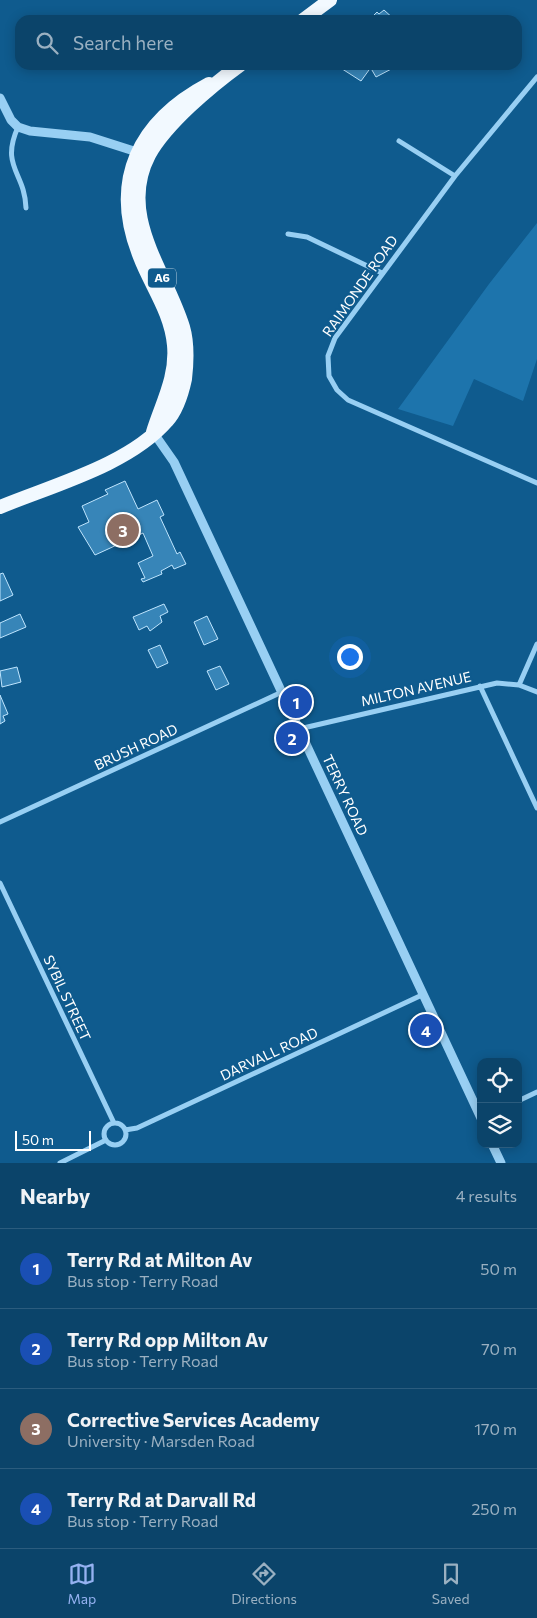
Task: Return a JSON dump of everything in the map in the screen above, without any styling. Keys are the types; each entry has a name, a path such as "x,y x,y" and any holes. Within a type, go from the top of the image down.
{"highway":[{"path":"310,15 330,0"},
{"name":"A6","path":"0,506 106,465 167,421 178,401 185,378 187,349 183,326 172,298 152,258 143,230 138,196 148,156 174,122 233,70"},
{"path":"153,432 172,378 174,344 165,311 140,258 129,220 128,185 131,168 137,152 156,124 174,106 188,95 228,74"}],"street":[{"name":"RAIMONDE ROAD","path":"537,77 456,176 382,273 334,338 328,356 329,376 337,390 348,400 537,483"},
{"path":"0,98 11,120 18,127 30,131 90,137 137,152"},
{"path":"18,127 9,147 10,160 26,196 26,208"},
{"path":"399,140 456,176"},
{"path":"288,234 307,237 382,273"},
{"name":"TERRY ROAD","path":"153,432 174,462 422,996 477,1110"},
{"path":"519,685 537,644"},
{"name":"MILTON AVENUE","path":"299,729 497,683 519,685 537,692"},
{"path":"480,686 537,808"},
{"name":"BRUSH ROAD","path":"0,822 282,692"},
{"name":"SYBIL STREET","path":"0,883 114,1123"},
{"name":"DARVALL ROAD","path":"125,1130 137,1128 422,996"},
{"path":"522,1099 537,1092"},
{"path":"114,1123 122,1126 125,1130 126,1135 121,1144 113,1145 106,1140 106,1128 114,1123"},
{"path":"60,1163 106,1140"},
{"path":"494,1148 501,1163"}],"shaded area":[{"path":"537,223 537,359 523,401 474,379 453,426 398,409 489,284"}],"building":[{"path":"384,10 390,15 374,15 377,12 379,14"},
{"path":"344,70 369,70 361,81"},
{"path":"372,70 389,70 376,77"},
{"path":"125,481 138,509 157,500 164,515 160,517 177,554 180,552 186,564 174,569 172,565 161,571 162,574 143,582 141,579 145,578 138,563 153,556 143,533 95,555 78,527 89,522 82,506 108,494 105,490"},
{"path":"3,573 13,595 0,601 0,574"},
{"path":"164,604 168,612 160,616 162,622 150,631 147,626 139,630 133,617"},
{"path":"20,614 26,627 0,638 0,623"},
{"path":"207,616 218,639 204,645 194,622"},
{"path":"160,645 168,663 157,668 148,650"},
{"path":"220,666 229,684 216,690 207,671"},
{"path":"17,667 21,682 2,687 0,671"},
{"path":"0,695 8,714 3,716 5,721 0,724"}],"place":[{"name":"Corrective Services Academy","path":"123,530"},
{"name":"Terry Rd at Milton Av","path":"296,702"},
{"name":"Terry Rd opp Milton Av","path":"292,738"},
{"name":"Terry Rd at Darvall Rd","path":"426,1030"}]}
